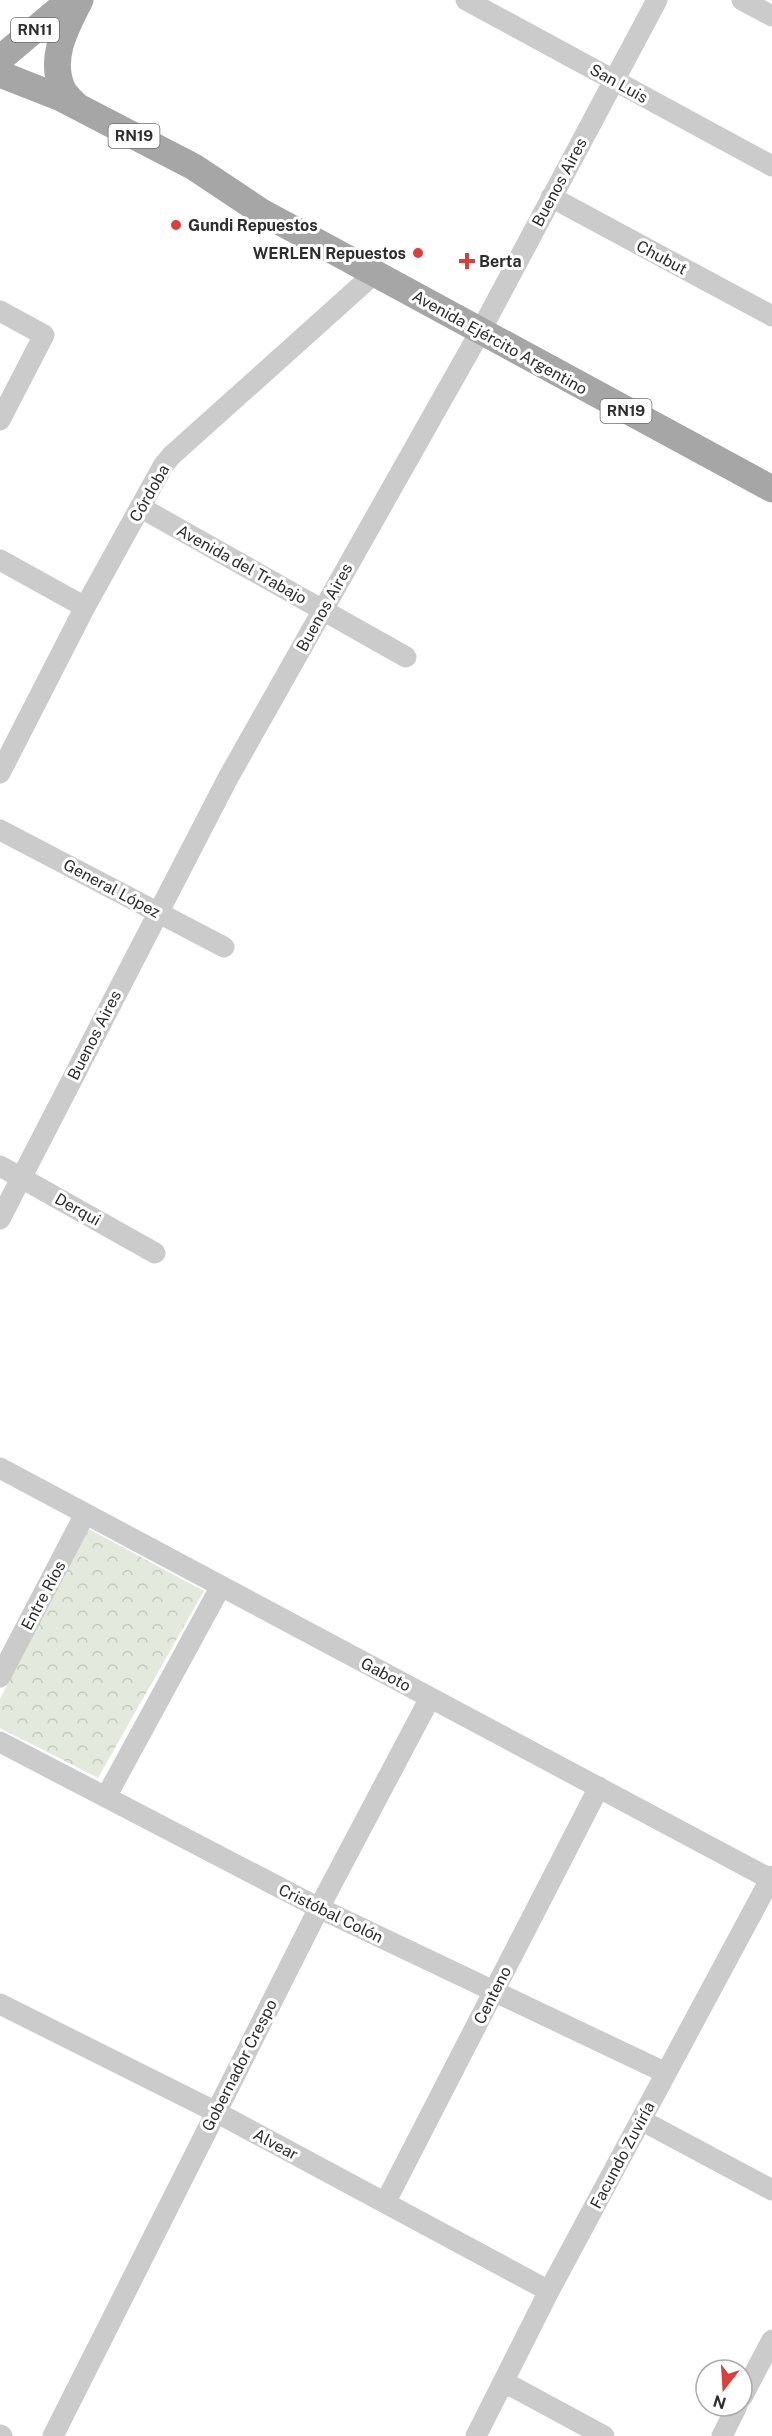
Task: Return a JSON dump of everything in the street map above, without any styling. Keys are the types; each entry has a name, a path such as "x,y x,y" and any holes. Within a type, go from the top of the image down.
{"main road":[{"name":"RN11","path":"0,59 70,0"},
{"path":"77,106 62,90 57,54 64,31 80,0"},
{"name":"Avenida Ejército Argentino","path":"0,76 77,106 194,167 260,211 772,489"},
{"name":"Avenida Ejército Argentino","path":"0,76 48,112 186,180 260,211"}],"street":[{"name":"San Luis","path":"466,0 772,166"},
{"name":"Buenos Aires","path":"0,1219 228,778 480,332 657,0"},
{"path":"742,0 772,16"},
{"name":"Chubut","path":"551,197 772,316"},
{"name":"Córdoba","path":"0,773 85,607 171,456 375,273"},
{"path":"0,311 44,334 0,420"},
{"name":"Avenida del Trabajo","path":"140,507 406,657"},
{"path":"0,560 85,607"},
{"name":"General López","path":"0,830 224,947"},
{"name":"Derqui","path":"0,1166 155,1253"},
{"name":"Gaboto","path":"0,1468 772,1878"},
{"name":"Entre Ríos","path":"0,1677 85,1514"},
{"path":"106,1797 221,1586"},
{"name":"Gobernador Crespo","path":"53,2436 318,1908 430,1698"},
{"name":"Cristóbal Colón","path":"0,1742 318,1908 666,2073"},
{"name":"Centeno","path":"385,2203 598,1787"},
{"name":"Facundo Zuviría","path":"476,2436 549,2291 772,1878"},
{"name":"Alvear","path":"0,2004 216,2112 549,2291"},
{"path":"641,2120 772,2190"},
{"path":"754,2374 772,2340"},
{"path":"504,2382 604,2436"},
{"path":"722,2436 731,2418"}],"green space":[{"path":"87,1528 204,1591 98,1778 0,1728 0,1699"}],"place":[{"name":"Gundi Repuestos","path":"176,225"},
{"name":"WERLEN Repuestos","path":"418,253"},
{"name":"Berta","path":"467,261"}]}
